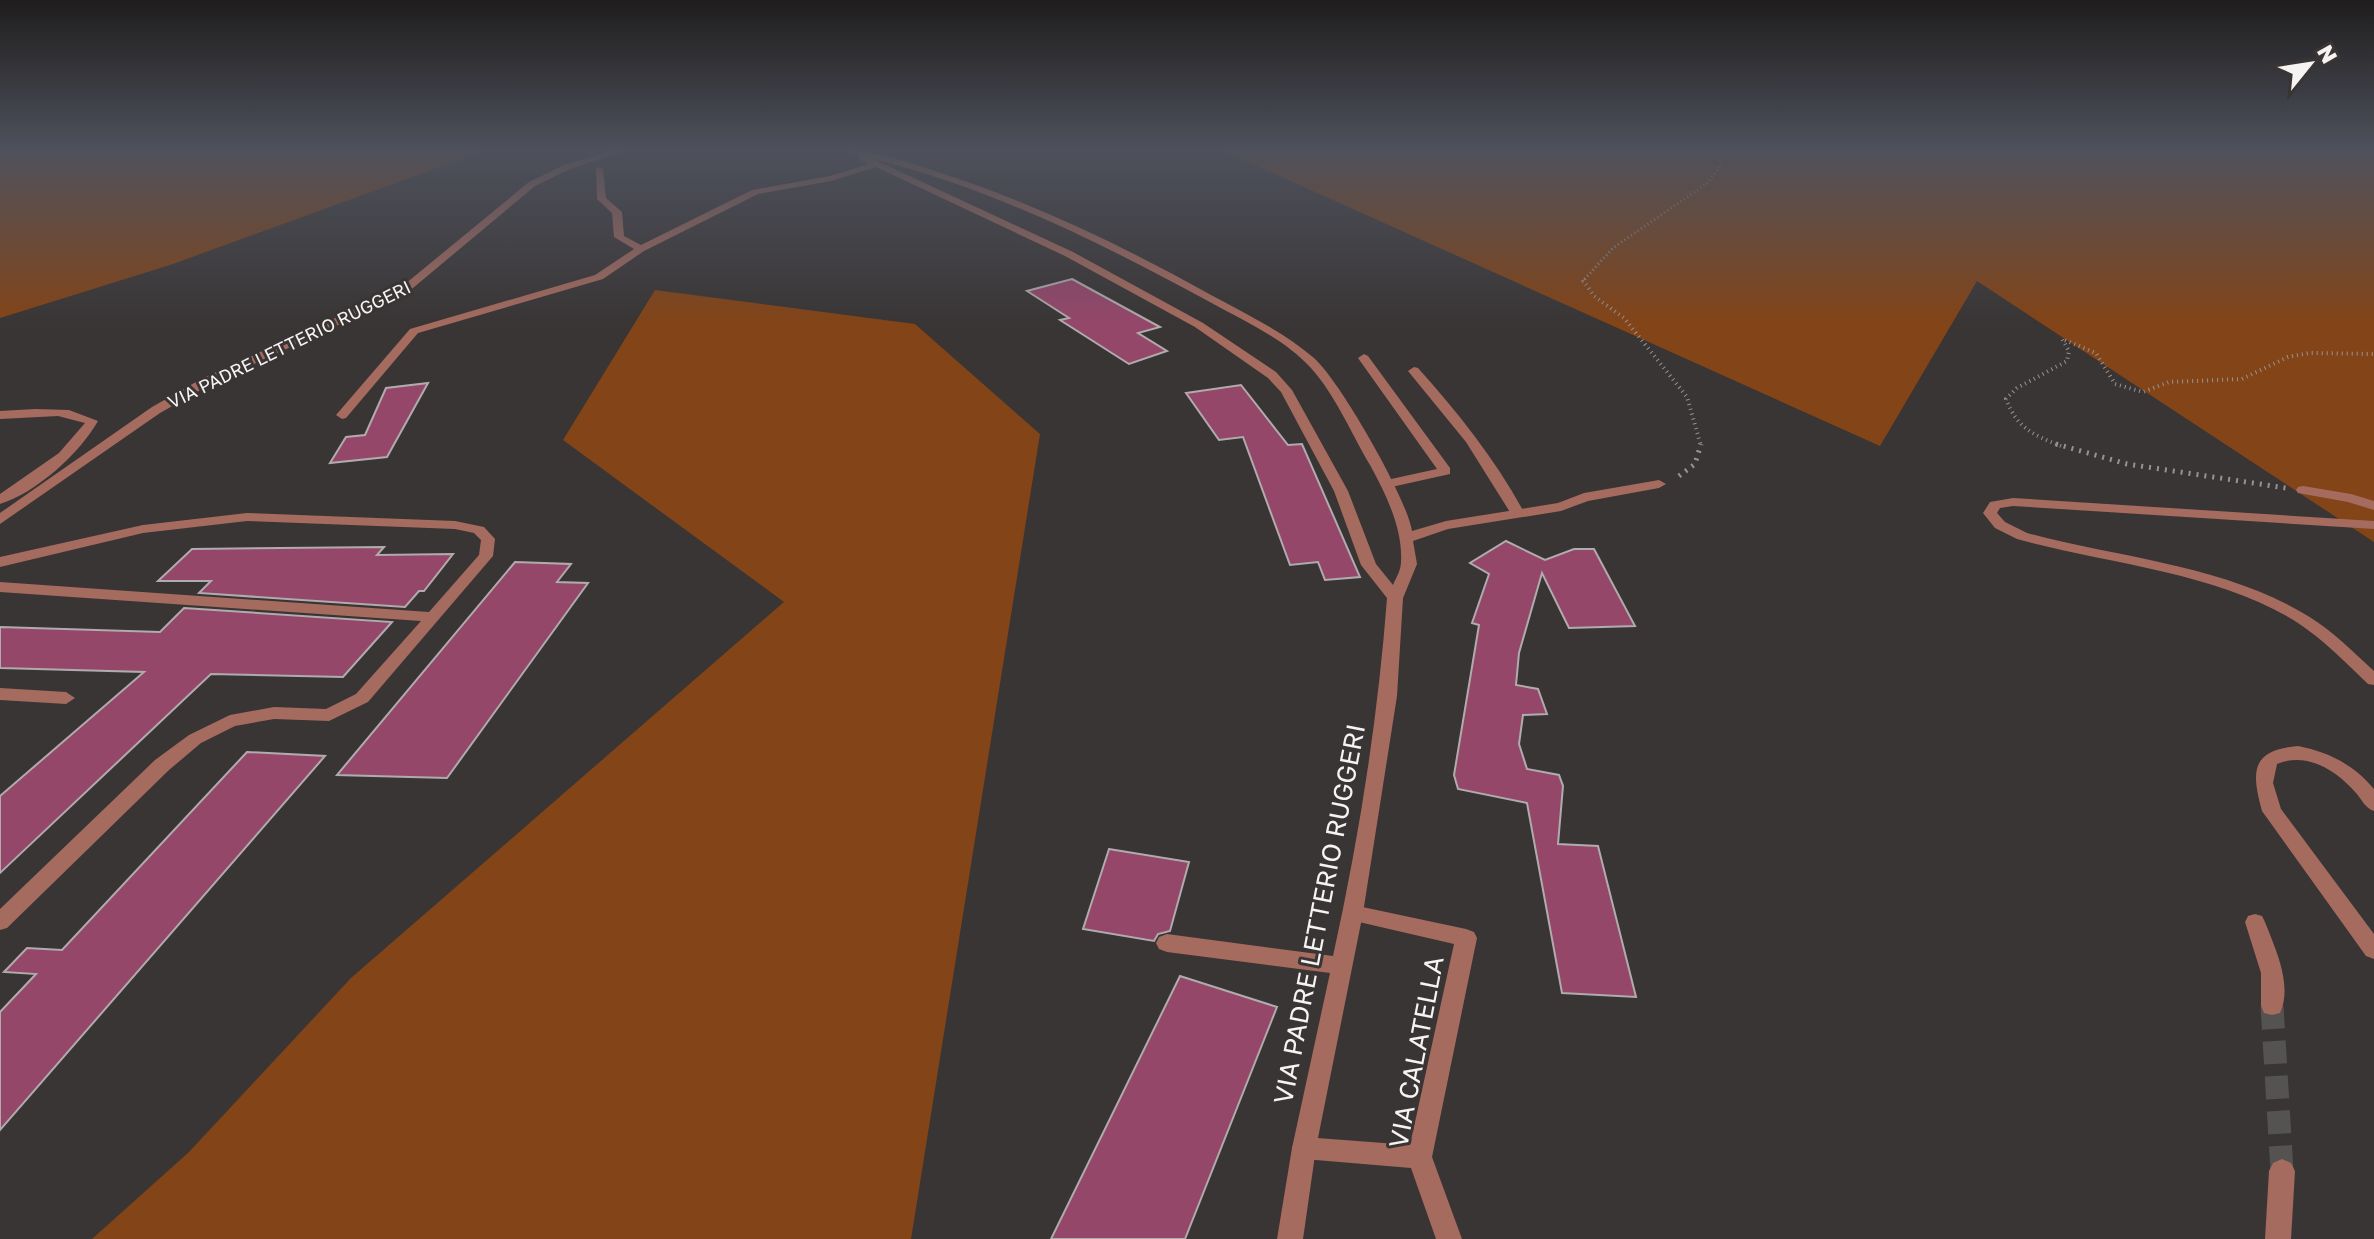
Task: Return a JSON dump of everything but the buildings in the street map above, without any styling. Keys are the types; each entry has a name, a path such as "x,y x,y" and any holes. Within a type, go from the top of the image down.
{"street":[{"name":"VIA PADRE LETTERIO RUGGERI","path":"0,520 156,410 207,381 403,291 502,209"},
{"path":"613,209 617,212 619,237 641,249"},
{"path":"342,415 414,331 599,277 641,249 721,209"},
{"name":"VIA PADRE LETTERIO RUGGERI","path":"968,209 1069,254 1182,316 1272,375 1286,390 1341,491 1369,565 1395,598"},
{"name":"VIA PADRE LETTERIO RUGGERI","path":"1024,209 1073,228 1220,305 1282,339 1312,362 1334,390 1398,505 1409,564 1395,598 1388,696 1353,913 1304,1148 1290,1239"},
{"path":"990,219 1024,209"},
{"path":"1182,316 1220,305"},
{"path":"1364,358 1445,471 1387,484"},
{"path":"1414,371 1445,405 1507,493 1518,514"},
{"path":"0,415 51,411 76,414 92,421 86,434 66,453 0,500"},
{"path":"1406,538 1446,525 1561,507 1584,497 1659,484"},
{"path":"2303,490 2351,498 2374,506"},
{"path":"2374,525 2013,502 1995,505 1990,513 2000,525 2022,536 2230,589 2281,607 2320,632 2374,680"},
{"path":"0,562 143,529 247,517 428,522 479,530 488,539 486,556 362,698 329,715 274,713 230,721 195,739 162,765 0,922"},
{"path":"0,587 434,617"},
{"path":"0,694 66,698"},
{"path":"2374,804 2364,785 2334,765 2300,753 2269,760 2264,783 2272,811 2374,950"},
{"name":"VIA CALATELLA","path":"1353,913 1466,938 1420,1157 1449,1239"},
{"path":"2255,922 2272,973 2272,1006"},
{"path":"1167,943 1343,966"},
{"path":"1304,1148 1420,1157"},
{"path":"2278,1239 2282,1171"}],"path":[{"path":"1659,484 1679,476 1700,456 1700,442 1687,397 1624,318 1594,296 1582,282 1606,253 1668,209"},
{"path":"2303,490 2171,473 2089,457 2019,425 2007,411 2006,399 2017,388 2067,361 2069,351 2062,339 2094,349 2110,368 2115,384 2136,392 2169,382 2242,379 2288,357 2309,353 2374,354"}],"shaded area":[{"path":"0,209 325,209 173,264 0,318"},
{"path":"1353,209 2374,209 2374,542 1977,281 1880,446"},
{"path":"655,290 915,324 1040,434 911,1239 92,1239 189,1152 351,978 784,602 563,440"}],"tunnel":[{"path":"2272,1006 2282,1171"}]}
